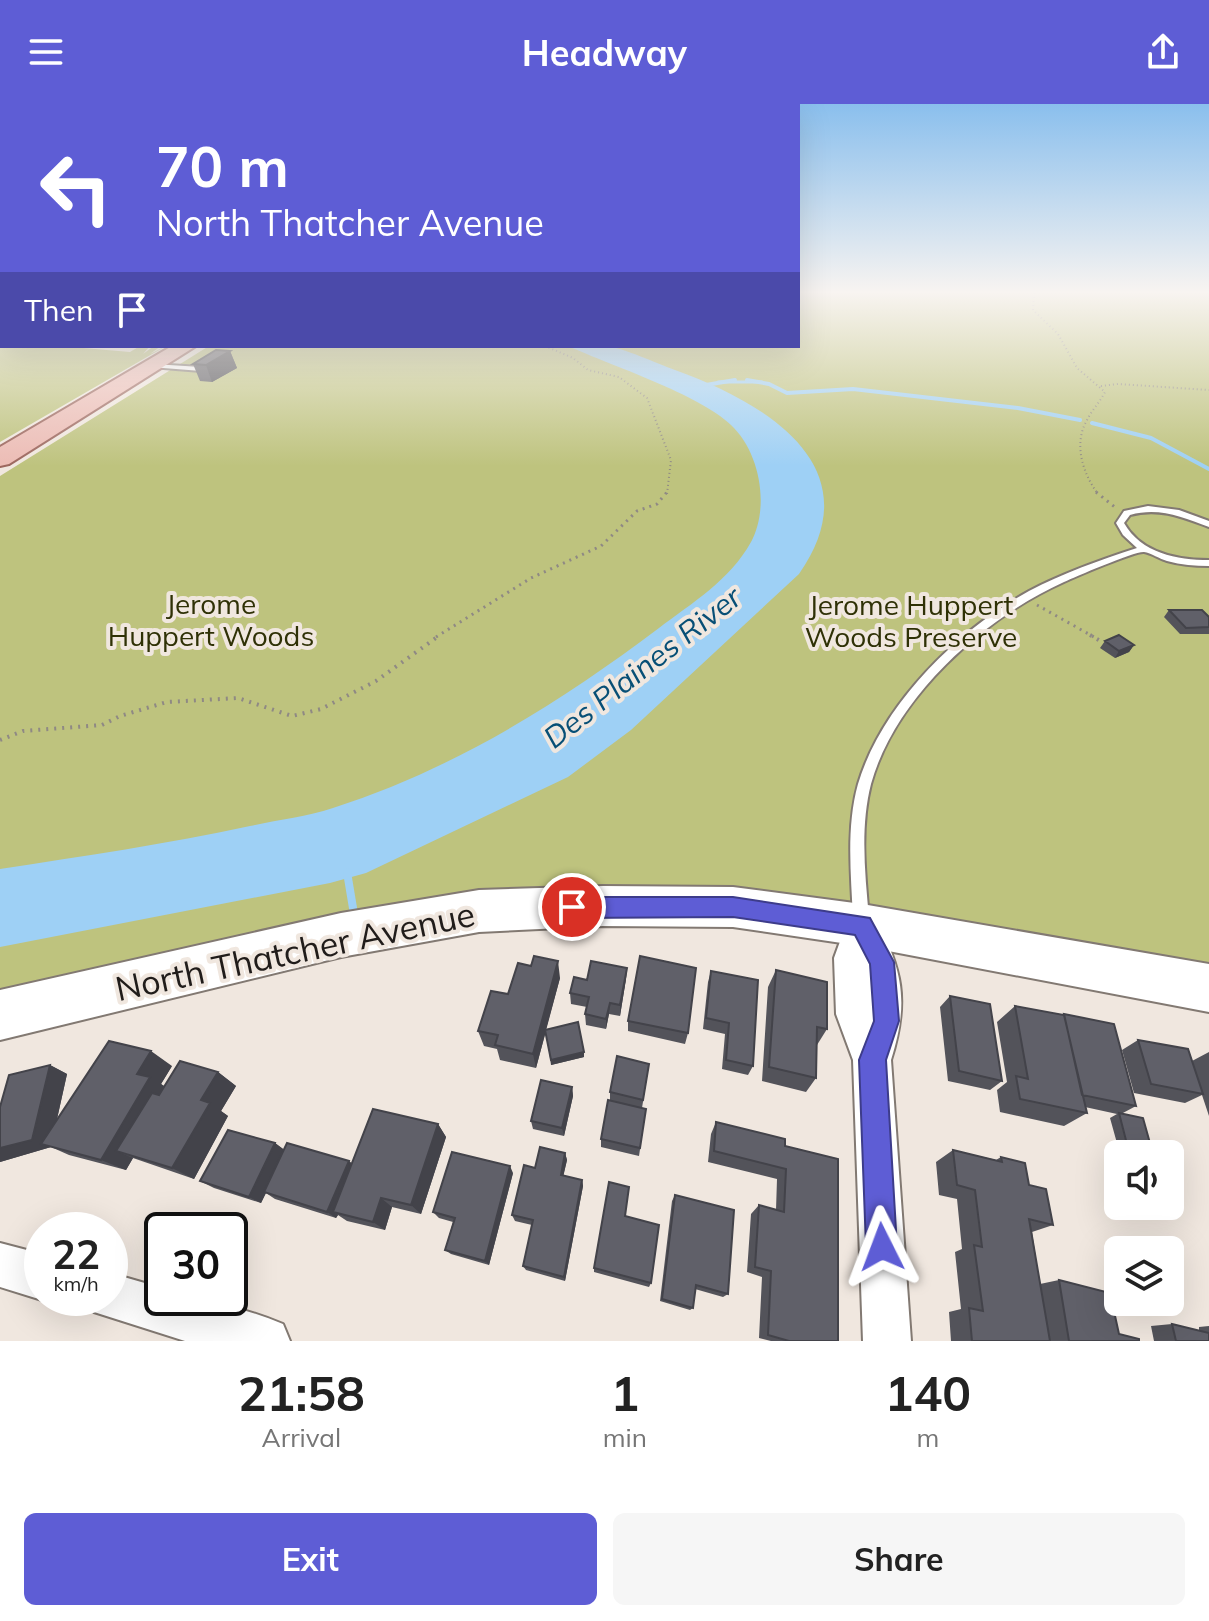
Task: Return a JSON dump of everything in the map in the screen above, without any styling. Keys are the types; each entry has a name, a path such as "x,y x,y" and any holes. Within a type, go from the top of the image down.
{"main road":[{"path":"0,458 178,351"}],"street":[{"name":"North Thatcher Avenue","path":"0,1015 341,935 479,911 603,906 733,907 862,925 1209,988"},
{"path":"862,925 851,958 854,1014 872,1060 887,1341"},
{"path":"0,1265 24,1272"},
{"path":"128,1301 266,1341"}],"lane":[{"path":"153,366 201,369"},
{"path":"1209,524 1158,509 1127,513 1120,523 1123,531 1145,548 1182,561 1209,563"},
{"path":"862,925 859,858 861,804 877,752 908,703 973,634 1024,598 1072,575 1145,548"}],"path":[{"path":"0,740 23,731 102,725 120,716 167,702 238,698 292,716 321,709 376,681 417,649 531,578 601,546 637,511 657,504 667,495 671,460 647,398 619,377 588,370 573,358 556,351"},
{"path":"1067,351 1077,368 1105,392 1086,421 1080,437 1082,468 1107,504 1127,513"},
{"path":"1101,386 1118,384 1209,390"},
{"path":"1024,598 1108,645"}],"green space":[{"path":"0,351 146,351 143,354 155,351 150,354 158,351 0,442"},
{"name":"Jerome Huppert Woods Preserve","path":"201,351 1209,351 1209,969 719,894 0,995 0,476"}],"water":[{"name":"Des Plaines River","path":"580,351 624,351 710,384 743,401 774,421 799,444 817,471 824,502 819,536 799,574 631,730 568,777 366,873 330,883 0,947 0,869 157,844 302,816 378,792 504,732 582,683 710,590 742,556 757,528 761,497 755,465 741,436 731,425 698,402"}],"building":[{"path":"215,351 230,351 206,365 193,364"},
{"path":"1169,610 1202,610 1209,617 1209,627 1186,628"},
{"path":"1119,635 1134,645 1119,651 1105,641"},
{"path":"534,956 558,961 533,1054 495,1045 498,1035 478,1031 491,991 508,994 518,963 531,966"},
{"path":"640,956 696,968 688,1033 628,1021"},
{"path":"591,961 627,968 620,1005 610,1003 606,1019 585,1014 589,997 570,993 574,977 587,980"},
{"path":"776,970 827,982 827,1029 817,1027 816,1078 769,1067"},
{"path":"711,971 758,980 753,1066 726,1060 729,1023 706,1018"},
{"path":"950,996 990,1004 1002,1081 959,1071"},
{"path":"1015,1006 1064,1015 1087,1113 1020,1099 1016,1076 1028,1079"},
{"path":"1064,1014 1114,1024 1136,1106 1082,1095"},
{"path":"578,1022 584,1052 551,1060 545,1030"},
{"path":"1138,1040 1188,1049 1203,1094 1151,1084"},
{"path":"109,1041 151,1051 137,1074 150,1077 101,1160 41,1144"},
{"path":"617,1056 649,1064 643,1100 610,1092"},
{"path":"180,1061 218,1072 201,1100 210,1103 172,1168 116,1151 152,1093 159,1095"},
{"path":"50,1065 32,1140 0,1148 0,1107 9,1075"},
{"path":"541,1080 572,1087 562,1128 531,1121"},
{"path":"608,1100 646,1109 640,1148 601,1139"},
{"path":"373,1109 438,1124 411,1205 381,1198 373,1222 333,1212"},
{"path":"1119,1113 1143,1118 1149,1140 1126,1140"},
{"path":"716,1122 785,1139 785,1146 838,1159 838,1341 789,1341 768,1335 771,1271 755,1267 759,1205 784,1212 786,1169 714,1151"},
{"path":"228,1130 275,1143 249,1197 200,1181"},
{"path":"287,1143 349,1161 327,1212 264,1192"},
{"path":"540,1147 565,1153 561,1175 582,1180 564,1277 523,1266 533,1220 512,1215 524,1165 535,1168"},
{"path":"953,1150 1002,1162 1001,1157 1025,1163 1029,1185 1046,1189 1053,1225 1029,1219 1050,1341 972,1341 969,1308 983,1311 974,1245 982,1247 975,1190 957,1185"},
{"path":"452,1152 510,1166 485,1261 445,1250 455,1218 433,1212"},
{"path":"609,1182 629,1187 625,1216 659,1225 651,1283 594,1268"},
{"path":"675,1195 734,1210 728,1294 696,1285 693,1308 662,1299"},
{"path":"1059,1280 1104,1291 1104,1316 1115,1316 1119,1334 1139,1339 1139,1341 1069,1341"},
{"path":"1172,1324 1209,1333 1209,1341 1176,1341"}],"waterway":[{"path":"723,382 735,380"},
{"path":"747,380 758,382"},
{"path":"718,382 723,382"},
{"path":"706,385 723,382"},
{"path":"723,382 758,382"},
{"path":"758,382 787,393 853,389 1018,408 1080,420"},
{"path":"1092,423 1151,438 1209,469"},
{"path":"347,872 353,908"}],"route":[{"path":"572,907 733,907 862,925 882,962 886,1021 872,1060 882,1247"}],"park label":[{"name":"Jerome Huppert Woods","path":"211,619"}]}
